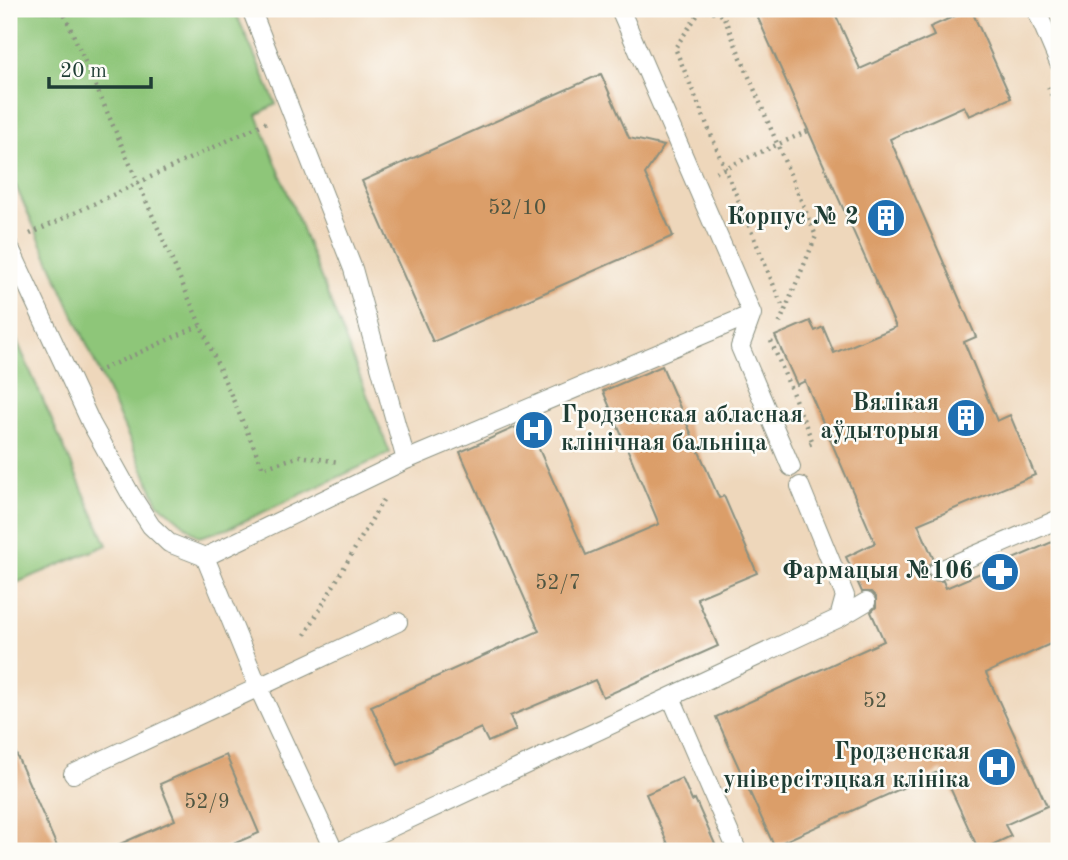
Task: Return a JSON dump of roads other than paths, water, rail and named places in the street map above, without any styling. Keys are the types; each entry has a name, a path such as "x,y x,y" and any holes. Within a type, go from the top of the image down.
{"lane":[{"path":"251,9 353,269 406,460"},
{"path":"620,9 752,314 740,346 788,461"},
{"path":"1036,9 1059,63"},
{"path":"15,243 91,423 151,526 169,543 205,557 406,460 752,314"},
{"path":"800,486 845,596 839,618"},
{"path":"939,571 1059,519"},
{"path":"205,557 258,689 334,851"},
{"path":"341,851 839,618 866,602"},
{"path":"73,774 398,622"},
{"path":"671,697 736,848"}],"place":[{"name":"Корпус № 2","path":"886,218"},
{"name":"Вялікая аўдыторыя","path":"966,418"},
{"name":"Гродзенская абласная клінічная бальніца","path":"534,430"},
{"name":"Фармацыя №106","path":"1000,572"},
{"name":"Гродзенская універсітэцкая клініка","path":"997,767"}]}
